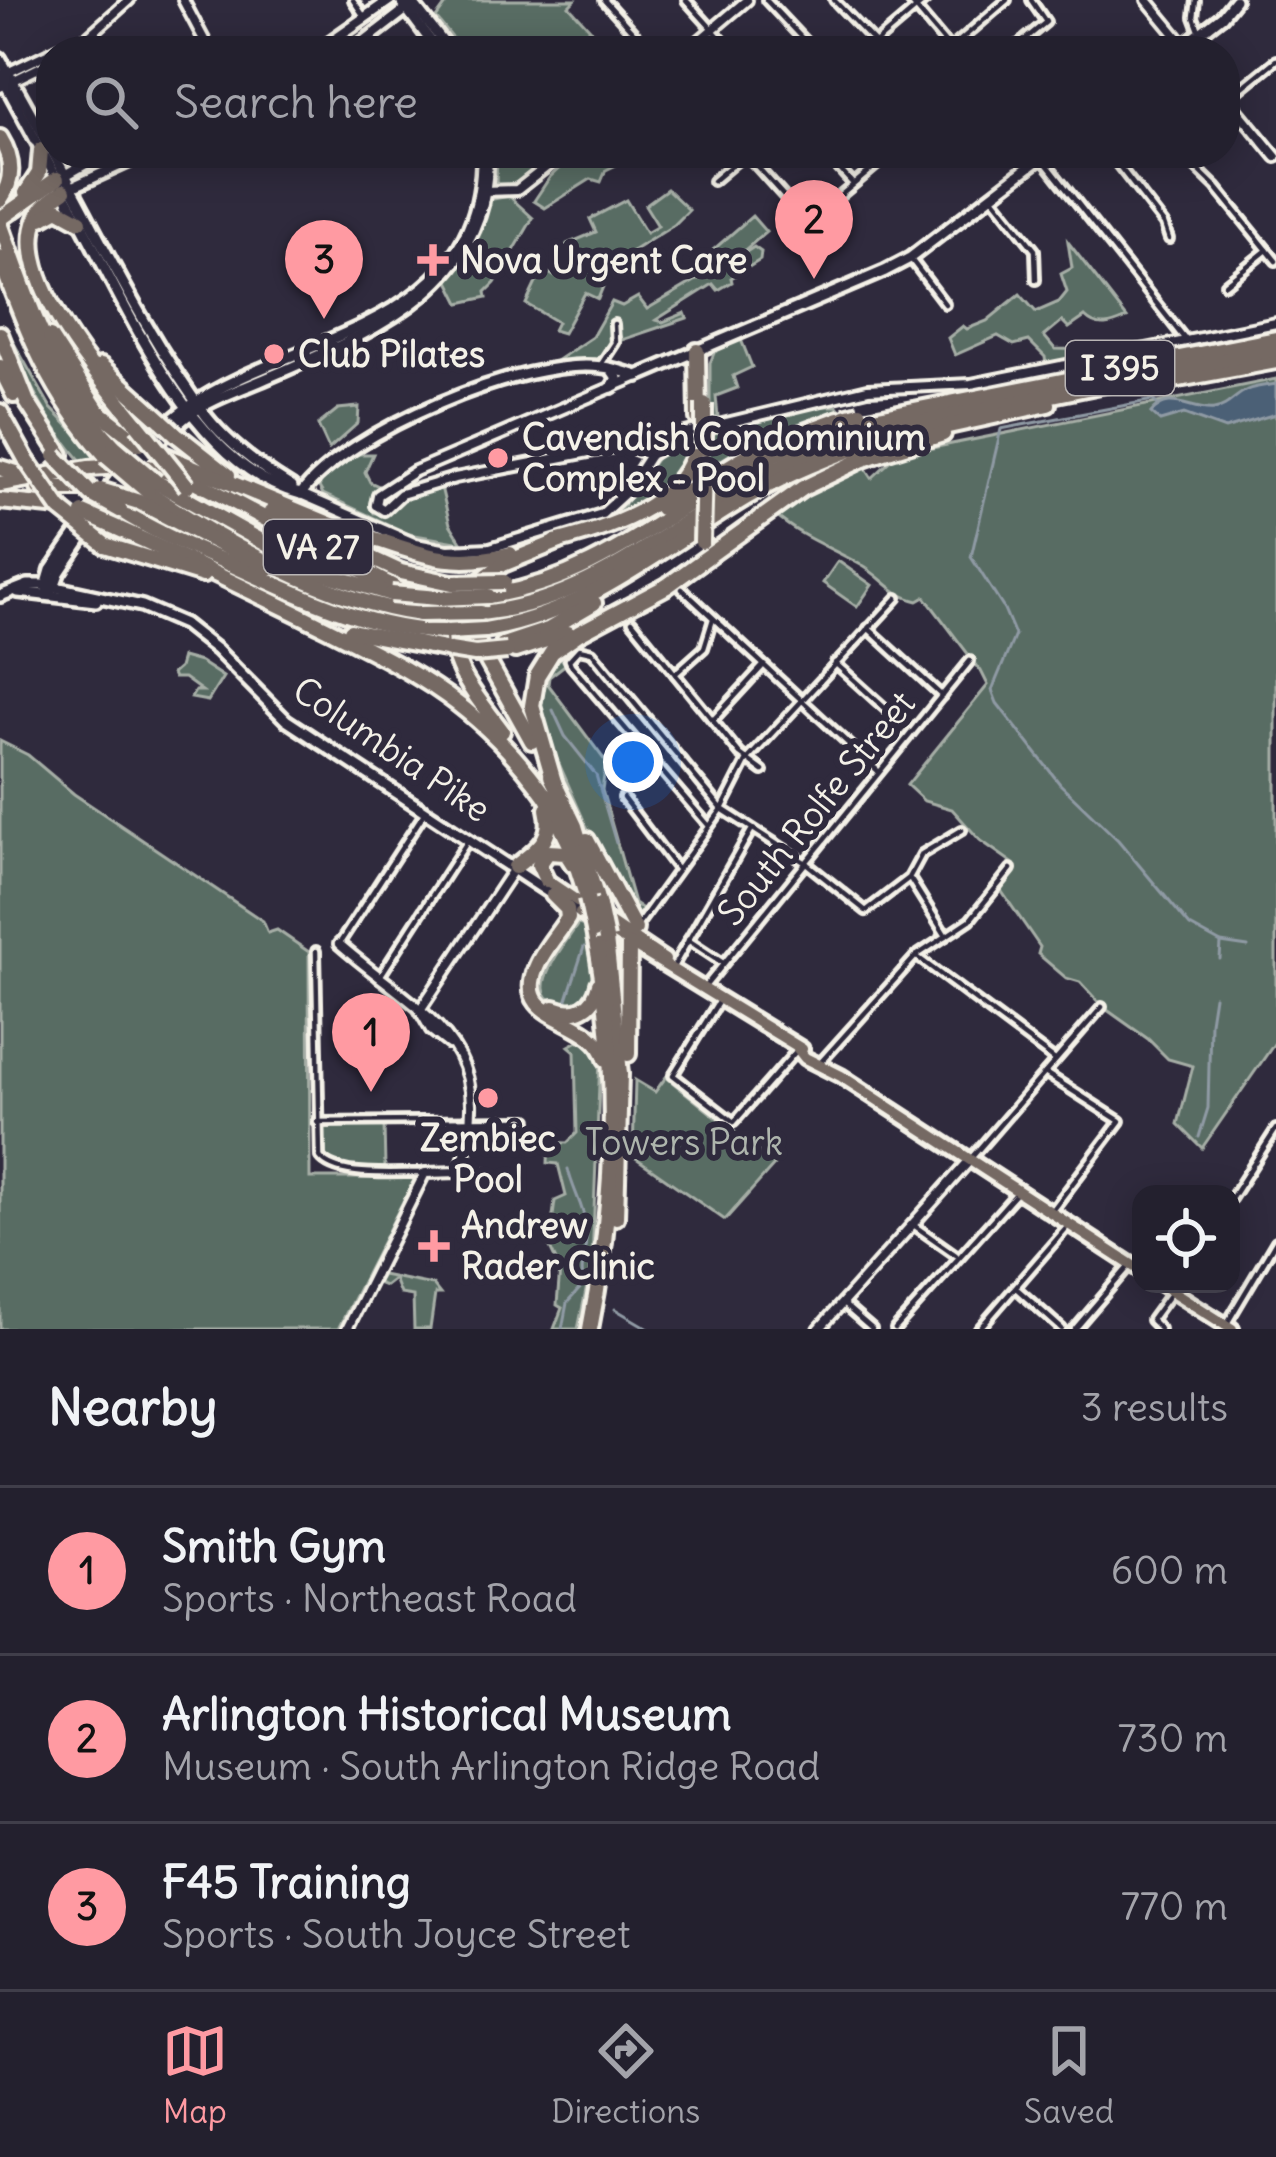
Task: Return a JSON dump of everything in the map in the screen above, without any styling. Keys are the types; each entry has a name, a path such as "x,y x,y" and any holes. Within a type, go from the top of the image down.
{"highway":[{"path":"0,138 10,172 1,223 6,258 26,331 49,380 148,492 345,597 420,614 481,613 533,604 582,586 758,478 861,438"},
{"path":"8,203 41,168"},
{"path":"8,203 64,183"},
{"path":"64,183 41,209 34,225 33,259 81,352 208,505 283,554"},
{"path":"34,225 58,209 80,221"},
{"path":"6,258 78,384 109,422 158,453 299,502"},
{"path":"0,284 40,377 68,418 110,451"},
{"path":"55,305 96,361 217,468 299,502 412,561 437,581 511,701"},
{"name":"I 395","path":"0,334 27,402 58,456 126,514 345,614 395,627 485,630 574,605 752,494 931,405 1276,339"},
{"path":"653,595 687,566 702,542 700,350"},
{"path":"350,532 422,556 456,561 495,558 648,515 758,449 861,438 1276,350"},
{"name":"I 395","path":"148,492 337,580 391,594 488,596 537,586 584,568 772,455 1276,361"},
{"path":"0,367 24,412 58,456"},
{"path":"1,413 60,509 105,544 268,598"},
{"path":"554,782 533,718 532,700 545,660 561,644 653,595 796,493 861,438"},
{"path":"588,532 663,497 699,450"},
{"name":"VA 27","path":"0,493 37,478 148,467 186,481 392,586 447,629 456,646 511,701 554,782 555,799"},
{"path":"0,468 37,478"},
{"path":"186,481 401,572 452,584 504,582 585,561 691,503"},
{"path":"0,493 58,486 148,492"},
{"name":"VA 27","path":"0,493 82,513 377,652 435,685 501,740 555,799 580,842 620,1058 619,1187 599,1329"},
{"path":"560,541 487,575 462,601 451,627 457,666 555,799 576,816 632,937 626,1122 619,1187"},
{"path":"505,648 568,620 634,578 665,550"},
{"path":"284,607 356,633 431,648 535,645 617,614"},
{"path":"501,740 542,799 550,819 542,845 515,867"},
{"path":"593,902 570,856 555,850 542,856 539,870 568,916 536,968 534,995 548,1014 586,1030 599,1042 611,1105"},
{"path":"580,913 539,974 540,993 554,1009 579,1011 597,995 600,935"},
{"name":"VA 27","path":"590,1329 605,1235 611,1105 600,935"}],"main road":[{"path":"339,36 390,0"},
{"path":"1197,36 1235,0"},
{"path":"370,36 410,3"},
{"path":"410,3 430,36"},
{"path":"410,3 438,36"},
{"path":"0,58 4,79 36,131"},
{"path":"56,168 134,322 195,407 299,502 352,449 402,421 500,381 606,368 638,376 910,258 1025,168"},
{"path":"64,183 84,168"},
{"path":"64,183 106,168"},
{"path":"48,589 51,570 115,482 195,407 344,342 425,296 462,254 478,220 484,168"},
{"path":"64,183 195,407"},
{"path":"134,322 143,331 152,331"},
{"path":"606,368 617,378 612,387"},
{"path":"48,589 123,483 195,407"},
{"path":"59,573 77,591"},
{"name":"Columbia Pike","path":"48,589 150,608 184,623 286,720 632,937 691,981"},
{"name":"Columbia Pike","path":"0,596 48,589 120,602"},
{"name":"Columbia Pike","path":"550,888 580,913 632,937 691,981 1132,1264"},
{"path":"1180,1293 1229,1327"}],"street":[{"path":"88,36 129,0"},
{"path":"184,0 202,36"},
{"path":"353,0 365,18"},
{"path":"604,0 636,36"},
{"path":"686,0 718,36"},
{"path":"705,36 747,0"},
{"path":"766,0 800,36"},
{"path":"834,0 869,36"},
{"path":"910,0 939,36"},
{"path":"884,36 926,0"},
{"path":"988,0 996,10"},
{"path":"967,36 1007,0"},
{"path":"1029,36 1046,18 1031,0"},
{"path":"1147,0 1174,36"},
{"path":"1196,0 1194,17 1200,33"},
{"path":"4,79 36,60"},
{"path":"1240,87 1276,60"},
{"path":"4,79 36,67"},
{"path":"1240,113 1276,158"},
{"path":"483,191 520,189 546,168"},
{"path":"713,181 728,168"},
{"path":"758,168 808,223 873,168"},
{"path":"839,168 854,184"},
{"path":"1053,168 1187,342"},
{"path":"1121,168 1164,224 1169,239"},
{"path":"1196,168 1276,261"},
{"path":"992,196 1035,250 1036,280"},
{"path":"1226,284 1267,250"},
{"path":"910,258 945,304"},
{"path":"638,376 415,471 378,495 376,505 384,510 401,494 468,475 630,446 845,394 888,386 971,384 1276,323"},
{"path":"606,368 615,343 614,324"},
{"path":"845,394 861,438"},
{"path":"299,502 416,544 467,551 594,518 619,500 650,454 685,433"},
{"path":"630,446 650,454"},
{"path":"630,446 640,469"},
{"path":"682,589 879,772"},
{"path":"632,937 722,809 747,760 897,598"},
{"path":"675,674 704,648 713,619"},
{"path":"632,621 747,760 763,771"},
{"path":"868,628 942,696"},
{"path":"709,826 571,665 574,652 586,648 592,652 722,809 806,863 866,911 909,878 922,854 962,830"},
{"name":"South Rolfe Street","path":"703,988 970,661"},
{"path":"835,663 898,721"},
{"path":"713,720 763,667"},
{"path":"623,798 677,869"},
{"path":"426,810 339,944 420,1010 431,1030 459,1053 467,1070 470,1121 460,1172"},
{"path":"674,967 752,830"},
{"path":"379,978 470,837"},
{"path":"420,1010 515,867"},
{"path":"820,1063 916,956 975,915 1011,869"},
{"path":"909,878 946,936"},
{"path":"686,943 723,963"},
{"path":"316,951 320,1157 333,1169 489,1173"},
{"path":"916,956 1056,1060"},
{"path":"720,999 673,1076 734,1122 798,1048"},
{"path":"819,1329 1102,1007"},
{"path":"1046,1073 1120,1121 1051,1212"},
{"path":"317,1122 528,1120"},
{"path":"1240,1185 1276,1130"},
{"path":"346,1329 425,1173"},
{"path":"895,1329 1018,1192"},
{"path":"912,1224 958,1256"},
{"path":"980,1329 1069,1225"},
{"path":"1229,1327 1275,1245"},
{"path":"1075,1329 1132,1271"},
{"path":"1016,1288 1062,1329"},
{"path":"1160,1329 1150,1320 1166,1293"},
{"path":"842,1303 872,1329"}],"green space":[{"path":"449,0 575,0 569,6 596,36 451,36 436,18"},
{"path":"497,168 537,168 520,182 496,187"},
{"path":"560,168 610,168 601,182 591,179 545,208 534,201"},
{"path":"667,189 689,210 623,257 598,299 585,293 563,333 553,330 557,322 526,304 542,270 554,276 567,244 596,232 590,219 626,200 646,233 658,226 645,205"},
{"path":"509,196 533,218 487,297 460,303 448,279 474,239 488,200"},
{"path":"752,216 766,232 732,261 754,247 761,252 760,260 731,278 732,282 718,290 713,284 656,320 685,313 687,318 622,340 613,321 610,343 600,359 559,367 556,361 592,337 612,302 622,306 638,297 647,309 727,267 713,250"},
{"path":"1068,242 1127,318 1105,325 1085,317 1069,328 1062,321 1044,336 1055,349 1097,350 1098,355 1046,365 1045,357 1029,341 1014,345 998,336 955,355 948,338 963,326 967,329 987,321 1020,294 1036,312 1059,302 1067,292 1061,274 1072,268"},
{"path":"740,337 752,367 733,376 737,388 716,396 718,417 710,420 710,363 716,348"},
{"path":"11,338 51,408 102,460 82,462 59,433 32,388"},
{"path":"1276,379 1276,1041 1202,1148 1178,1124 1193,1066 1168,1059 1103,1007 1080,982 1066,978 1038,954 1040,947 1000,889 1015,871 1014,864 980,840 952,809 924,801 907,785 988,685 981,671 925,597 918,601 901,595 861,565 775,515 862,463 872,478 897,455"},
{"path":"837,406 842,412 791,427 709,472 710,434"},
{"path":"359,407 358,423 329,449 318,425 338,409"},
{"path":"692,438 668,485 627,512 593,525 624,505 657,458"},
{"path":"356,454 373,454 365,472 370,482 381,487 370,501 374,513 390,512 400,499 441,487 450,524 462,543 409,534 323,494 319,487 323,479"},
{"path":"838,561 872,585 857,607 823,583"},
{"path":"557,654 566,664 549,677 548,684 606,762 602,790 634,903 644,910 634,919 539,718 541,680"},
{"path":"182,657 223,677 208,701 191,698 195,691 202,691 184,678 174,678"},
{"path":"0,741 28,755 74,794 263,921 268,933 277,930 309,952 310,1178 415,1178 338,1329 0,1329"},
{"path":"578,924 585,926 596,981 584,1003 562,1003 549,998 545,978"},
{"path":"584,1038 600,1059 592,1262 578,1329 554,1329 562,1308 557,1305 560,1269 549,1246 555,1201 566,1196 558,1164 548,1163 549,1142 567,1143 577,1133 575,1051 569,1046"},
{"name":"Towers Park","path":"666,1077 775,1164 725,1220 633,1156 635,1080 655,1092"},
{"path":"384,1124 385,1168 337,1166 324,1154 322,1126"},
{"path":"382,1275 433,1285 440,1294 435,1294 430,1329 414,1329 413,1296 400,1294 394,1279 385,1286 377,1283"}],"water":[{"path":"1276,384 1276,414 1225,429 1184,414 1160,421 1151,413 1173,402 1214,409 1247,390"}],"waterway":[{"path":"1159,406 1153,400 1001,429 971,557 1015,635 992,690 1060,784 1118,840 1190,926 1221,943 1248,947"},
{"path":"553,710 565,736 596,775 616,843"},
{"path":"1220,959 1221,943"},
{"path":"566,1002 584,947"},
{"path":"1199,1137 1208,1108 1214,996"},
{"path":"562,1329 567,1303 584,1284 587,1233 568,1169"},
{"path":"615,1309 649,1329"}],"place":[{"name":"Nova Urgent Care","path":"433,260"},
{"name":"Arlington Historical Museum","path":"814,279"},
{"name":"F45 Training","path":"324,319"},
{"name":"Club Pilates","path":"274,354"},
{"name":"Cavendish Condominium Complex - Pool","path":"498,458"},
{"name":"Smith Gym","path":"371,1092"},
{"name":"Zembiec Pool","path":"488,1098"},
{"name":"Andrew Rader Clinic","path":"434,1246"}]}
